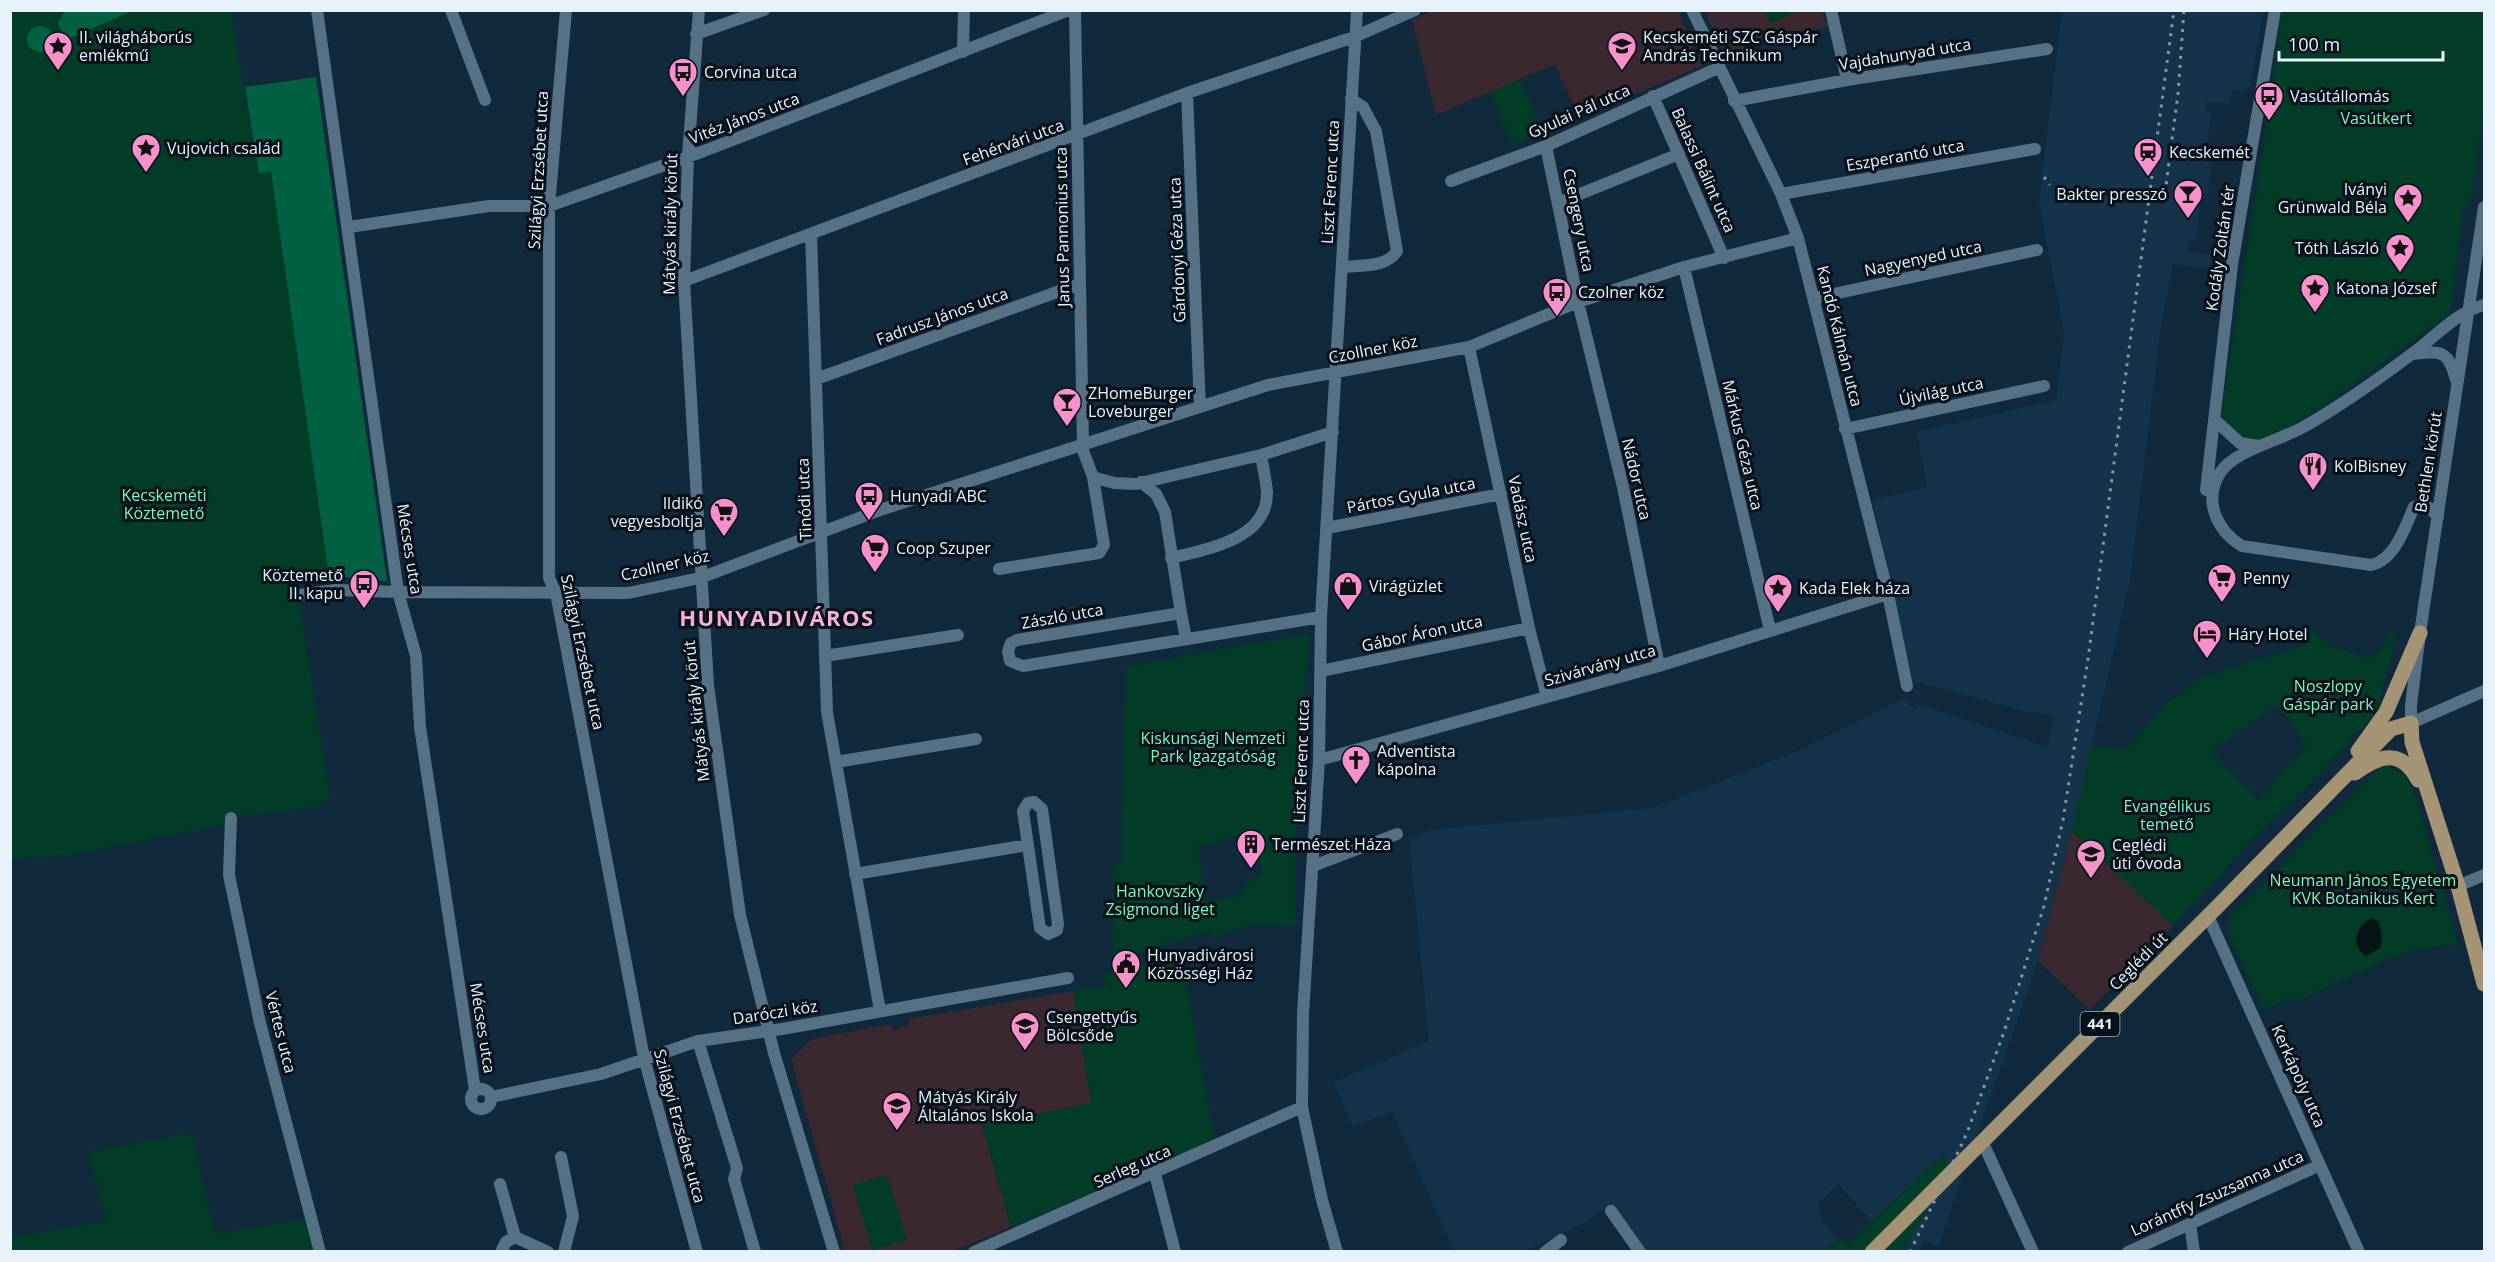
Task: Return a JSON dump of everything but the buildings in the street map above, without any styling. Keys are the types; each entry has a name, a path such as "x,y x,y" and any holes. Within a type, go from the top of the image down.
{"main road":[{"path":"2326,795 2386,712 2420,633"},
{"path":"2411,723 2412,742 2458,886 2484,984"},
{"name":"441","path":"2326,795 2391,729 2411,723"},
{"path":"2326,795 2361,769 2389,757 2411,766 2433,807"},
{"name":"Ceglédi út","path":"1872,1251 1983,1143 2326,795"}],"street":[{"name":"Mécses utca","path":"317,10 398,592 416,656 420,727 475,1090 471,1099 475,1108 482,1109 488,1106 491,1096 487,1090 475,1090"},
{"path":"452,10 486,100"},
{"name":"Szilágyi Erzsébet utca","path":"566,10 549,206 549,578 556,593 644,1058 697,1251"},
{"name":"Mátyás király körút","path":"699,10 688,156 684,281 708,685 724,816 740,915 768,1029 834,1251"},
{"path":"696,34 764,10"},
{"path":"963,52 964,10"},
{"name":"Vitéz János utca","path":"349,227 489,206 549,206 688,156 1069,10"},
{"name":"Janus Pannonius utca","path":"1075,10 1082,444"},
{"name":"Liszt Ferenc utca","path":"1337,1251 1322,1200 1302,1107 1303,1014 1319,760 1321,617 1333,432 1334,374 1357,10"},
{"name":"Fehérvári utca","path":"684,281 1187,93 1354,37 1414,10"},
{"name":"Kandó Kálmán utca","path":"1692,10 1718,68 1781,194 1798,238 1888,594 1907,686"},
{"path":"1831,10 1847,80"},
{"name":"Kodály Zoltán tér","path":"2210,521 2205,500 2216,421 2232,265 2275,10"},
{"name":"Vajdahunyad utca","path":"1734,101 1847,80 2047,49"},
{"name":"Gyulai Pál utca","path":"1451,181 1546,146 1718,68"},
{"name":"Gárdonyi Géza utca","path":"1187,93 1200,407"},
{"name":"Balassi Bálint utca","path":"1653,96 1724,258"},
{"name":"Liszt Ferenc utca","path":"1342,267 1386,262 1393,258 1397,251 1376,131 1363,107 1351,99"},
{"name":"Csengery utca","path":"1546,146 1560,202 1578,302"},
{"name":"Eszperantó utca","path":"1781,194 2035,149"},
{"path":"1560,202 1679,154"},
{"name":"Bethlen körút","path":"2411,723 2420,633 2484,207"},
{"name":"Tinódi utca","path":"811,234 827,711 880,1011"},
{"name":"Czollner köz","path":"300,595 336,590 628,593 700,578 821,531 952,492 1082,444 1268,385 1469,347 1578,302 1684,267 1798,238"},
{"name":"Nagyenyed utca","path":"1815,298 2037,250"},
{"name":"Márkus Géza utca","path":"1684,267 1770,630"},
{"name":"Fadrusz János utca","path":"816,380 1079,284"},
{"name":"Nádor utca","path":"1578,302 1623,487 1659,666"},
{"path":"2213,486 2228,462 2308,425 2412,354 2468,309 2484,305"},
{"name":"Vadász utca","path":"1469,347 1547,697"},
{"path":"2412,354 2438,352 2445,355 2451,362 2458,386"},
{"name":"Újvilág utca","path":"1845,429 2044,386"},
{"path":"2216,421 2240,443 2259,448"},
{"path":"1094,477 1114,483 1141,482 1261,455 1333,432"},
{"path":"999,569 1099,553 1104,545 1094,477 1082,444"},
{"path":"1171,558 1223,544 1240,536 1254,525 1266,501 1261,455"},
{"name":"Kodály Zoltán tér","path":"2211,463 2215,516 2223,530 2242,546 2371,565 2382,563 2388,556 2414,507 2423,504 2432,508 2438,517"},
{"path":"1141,482 1155,494 1165,512 1186,639"},
{"name":"Kodály Zoltán tér","path":"2210,521 2213,486"},
{"name":"Pártos Gyula utca","path":"1327,528 1501,494"},
{"path":"2210,521 2222,538 2238,551 2249,555 2315,565"},
{"name":"Szivárvány utca","path":"1319,760 1659,666 1888,594"},
{"name":"Zászló utca","path":"1181,613 1017,640 1011,644 1008,651 1010,661 1023,666 1321,617"},
{"name":"Gábor Áron utca","path":"1321,671 1530,628"},
{"path":"825,656 958,635"},
{"path":"2411,723 2484,691"},
{"path":"836,762 976,739"},
{"path":"1034,802 1042,809 1058,924 1053,933 1043,932 1040,927 1028,845 1023,812 1028,803 1034,802"},
{"name":"Vértes utca","path":"231,818 229,874 260,1023 320,1251"},
{"path":"1313,866 1397,834"},
{"path":"855,874 1028,845"},
{"path":"2458,886 2484,875"},
{"name":"Kerkápoly utca","path":"2208,916 2358,1251"},
{"name":"Daróczi köz","path":"491,1096 601,1074 698,1041 768,1029 782,1029 1068,978"},
{"path":"698,1041 737,1168 734,1179 755,1251"},
{"name":"Serleg utca","path":"974,1251 996,1247 1302,1107"},
{"path":"1983,1143 2033,1251"},
{"path":"561,1157 573,1216 564,1251"},
{"name":"Lorántffy Zsuzsanna utca","path":"2128,1251 2320,1165"},
{"path":"1155,1174 1175,1251"},
{"path":"500,1184 515,1237"},
{"path":"1611,1211 1640,1251"},
{"path":"2190,1224 2194,1251"},
{"path":"501,1251 506,1242 515,1237"},
{"path":"515,1237 548,1251"},
{"path":"1545,1251 1561,1240"}],"shaded area":[{"name":"Kecskeméti SZC Gáspár András Technikum","path":"1435,10 1678,11 1702,66 1579,117 1555,64 1520,79 1543,132 1512,145 1490,92 1436,115 1412,20"},
{"path":"1705,11 1822,11 1828,27 1774,36 1726,58"},
{"path":"2062,11 2264,11 2250,85 2244,92 2232,89 2230,104 2206,101 2205,112 2211,113 2205,162 2211,163 2208,193 2202,193 2196,240 2189,240 2188,252 2211,255 2210,269 2172,264 2160,334 2130,580 2072,831 2038,961 1938,1246 1924,1241 1918,1251 1904,1251 1948,1166 1944,1154 1872,1222 1838,1184 1817,1204 1822,1221 1838,1239 1825,1251 1644,1251 1610,1205 1581,1225 1524,1251 1454,1251 1392,1112 1352,1126 1334,1082 1429,1041 1409,838 1429,830 1653,808 1800,750 1903,699 1910,701 1909,706 1917,709 1919,704 2048,747 2054,716 2024,711 1913,681 1872,500 1927,487 1917,432 2056,400 2064,333 2039,201"},
{"name":"Ceglédi úti óvoda","path":"2072,831 2173,926 2090,1010 2038,961"},
{"path":"2372,918 2379,922 2382,938 2380,948 2366,956 2361,952 2356,941 2362,925"},
{"name":"Mátyás Király Általános Iskola","path":"1073,991 1091,1103 982,1125 1011,1227 953,1251 845,1251 791,1060 812,1039 891,1024 893,1030 910,1026 909,1019"}],"green space":[{"path":"1765,10 1800,10 1770,24 1765,11"},
{"name":"Kecskeméti Köztemető","path":"11,11 231,11 259,173 271,171 329,576 296,581 330,798 318,806 231,818 227,824 80,853 11,860"},
{"path":"65,11 132,11 68,39 58,23"},
{"name":"Vasútkert","path":"2281,11 2484,11 2484,111 2471,201 2463,212 2450,314 2321,407 2269,440 2254,443 2228,429 2221,414 2267,125"},
{"path":"40,26 49,30 53,39 49,48 40,52 31,48 27,39 31,30"},
{"path":"316,77 387,581 329,576 271,172 259,173 245,87"},
{"path":"1520,79 1543,132 1512,145 1490,92"},
{"path":"2390,631 2396,636 2378,708 2362,729 2354,733 2350,742 2280,815 2277,814 2173,926 2072,831 2091,745 2125,750 2168,702 2198,679 2309,643 2310,632 2316,632 2327,644 2365,658 2381,651","holes":["2278,705 2306,745 2259,800 2211,751"]},
{"name":"Kiskunsági Nemzeti Park Igazgatóság","path":"1309,634 1295,838 1296,926 1252,925 1210,938 1209,932 1114,959 1113,866 1121,863 1126,666","holes":["1254,832 1262,871 1257,878 1249,880 1239,896 1205,901 1198,846"]},
{"name":"Neumann János Egyetem KVK Botanikus Kert","path":"2388,765 2405,776 2415,796 2458,944 2416,950 2385,960 2300,1000 2290,998 2264,1011 2229,935 2229,917 2377,770"},
{"path":"1181,956 1215,1141 1011,1227 982,1125 1091,1103 1073,991 1105,986 1103,975"},
{"path":"192,1133 215,1234 308,1219 316,1252 11,1252 11,1237 106,1221 88,1152"},
{"path":"1944,1154 1948,1166 1904,1251 1825,1252 1838,1239 1849,1243"},
{"path":"887,1175 907,1240 872,1250 853,1185"}],"railway":[{"path":"1910,1252 1967,1133 2004,1032 2044,906 2063,820 2088,659 2174,10"},
{"path":"2165,193 2178,94 2184,10"},
{"path":"2044,177 2050,185"}],"place":[{"name":"II. világháborús emlékmű","path":"58,72"},
{"name":"Kecskeméti SZC Gáspár András Technikum","path":"1622,72"},
{"name":"Corvina utca","path":"683,98"},
{"name":"Vasútállomás","path":"2269,122"},
{"name":"Vujovich család","path":"146,174"},
{"name":"Kecskemét","path":"2148,178"},
{"name":"Bakter presszó","path":"2188,220"},
{"name":"Iványi Grünwald Béla","path":"2408,224"},
{"name":"Tóth László","path":"2400,274"},
{"name":"Katona József","path":"2315,314"},
{"name":"Czolner köz","path":"1557,318"},
{"name":"ZHomeBurger Loveburger","path":"1067,428"},
{"name":"KolBisney","path":"2313,492"},
{"name":"Hunyadi ABC","path":"869,522"},
{"name":"Ildikó vegyesboltja","path":"724,538"},
{"name":"Coop Szuper","path":"875,574"},
{"name":"Penny","path":"2222,604"},
{"name":"Köztemető II. kapu","path":"364,610"},
{"name":"Virágüzlet","path":"1348,612"},
{"name":"Kada Elek háza","path":"1778,614"},
{"name":"Háry Hotel","path":"2207,660"},
{"name":"Adventista kápolna","path":"1356,786"},
{"name":"Természet Háza","path":"1251,870"},
{"name":"Ceglédi úti óvoda","path":"2091,880"},
{"name":"Hunyadivárosi Közösségi Ház","path":"1126,990"},
{"name":"Csengettyűs Bölcsőde","path":"1025,1052"},
{"name":"Mátyás Király Általános Iskola","path":"897,1132"}],"district":[{"name":"HUNYADIVÁROS","path":"777,618"}],"park label":[{"name":"Noszlopy Gáspár park","path":"2328,695"},
{"name":"Evangélikus temető","path":"2167,815"},
{"name":"Hankovszky Zsigmond liget","path":"1160,900"}]}
